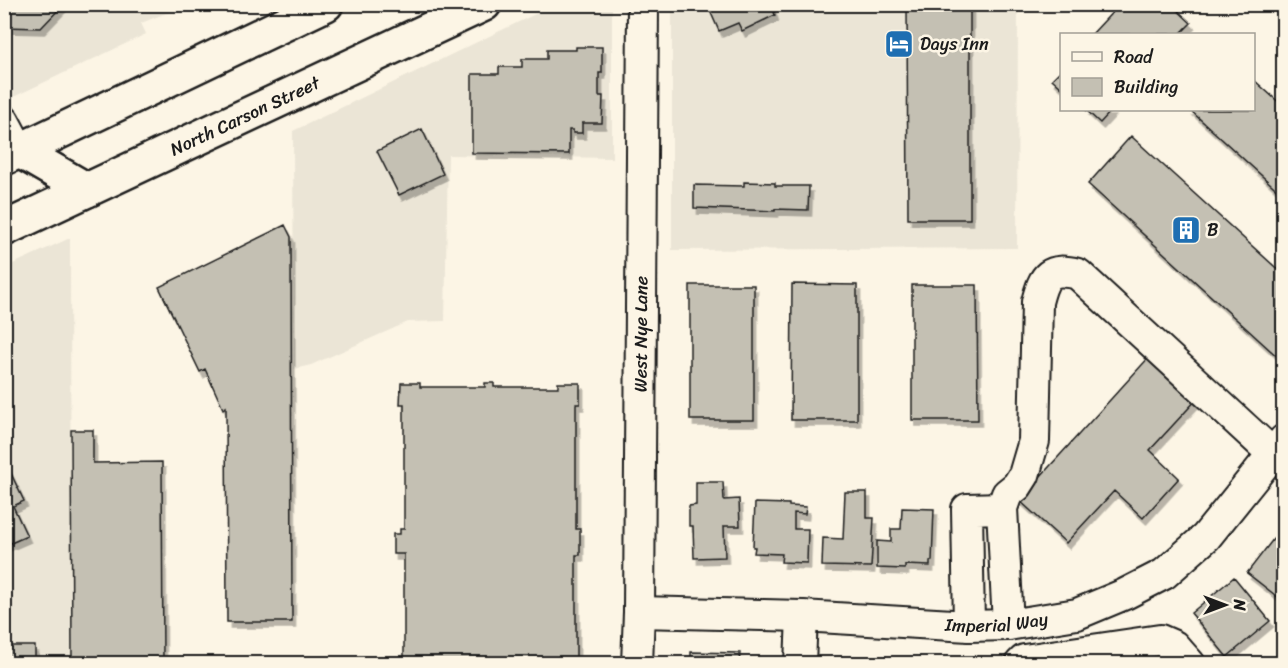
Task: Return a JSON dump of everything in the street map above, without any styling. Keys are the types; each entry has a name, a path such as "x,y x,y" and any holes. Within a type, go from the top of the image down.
{"main road":[{"path":"12,154 326,4"},
{"name":"North Carson Street","path":"4,229 484,4"},
{"path":"12,154 87,190"}],"street":[{"name":"West Nye Lane","path":"637,663 643,4"},
{"path":"4,121 12,154"},
{"path":"1008,625 1002,508 1006,494 1017,486 1024,475 1034,441 1036,302 1042,282 1050,274 1060,270 1078,274 1276,460"},
{"name":"Imperial Way","path":"639,612 802,616 969,627 1008,625 1072,615 1125,594 1164,574 1206,537 1276,460"},
{"path":"969,627 967,509 1002,508"},
{"path":"1072,615 1080,652"},
{"path":"800,663 802,616"},
{"path":"1020,663 1024,660 1160,640 1174,646 1190,663"}],"shaded area":[{"path":"5,5 187,5 141,23 146,34 5,101"},
{"path":"554,5 608,5 612,8 612,158 448,155 445,321 408,322 311,365 294,369 293,131"},
{"path":"672,5 1018,5 1017,248 672,250"},
{"path":"70,238 71,663 5,663 4,268"}],"building":[{"path":"4,4 64,4 41,28 4,27"},
{"path":"707,4 775,4 772,6 775,15 742,31 738,23 719,31"},
{"path":"907,4 970,4 970,219 908,219"},
{"path":"1120,4 1171,4 1191,23 1181,33 1093,33"},
{"path":"576,47 602,47 599,96 603,96 602,123 582,123 582,133 573,133 573,130 569,130 569,154 472,153 472,74 499,74 499,67 522,67 522,59 547,59 547,50 576,50"},
{"path":"1060,71 1060,86 1052,79"},
{"path":"1255,81 1284,107 1284,196 1191,111 1255,111"},
{"path":"1087,111 1111,111 1100,123"},
{"path":"422,129 443,174 399,195 377,151"},
{"name":"B","path":"1131,136 1284,275 1284,357 1281,360 1088,184"},
{"path":"744,182 775,183 775,186 809,186 808,210 694,208 694,185 744,186"},
{"path":"285,225 291,237 292,622 227,622 226,407 223,409 205,369 200,372 159,287"},
{"path":"792,284 857,285 857,420 791,420"},
{"path":"690,285 754,285 754,420 690,420"},
{"path":"912,285 977,285 978,420 912,420"},
{"path":"1151,355 1198,398 1150,450 1179,478 1143,518 1114,491 1066,543 1019,500"},
{"path":"401,383 420,383 420,387 485,387 485,383 494,383 494,387 558,387 558,383 580,383 580,404 576,404 576,529 580,529 580,555 576,555 576,664 404,664 404,554 393,554 393,534 400,534 400,529 404,529 404,404 400,404"},
{"path":"71,430 93,430 93,463 162,462 163,664 72,664"},
{"path":"4,459 24,501 13,506 27,536 4,546"},
{"path":"696,482 723,482 724,500 739,499 740,526 724,526 725,557 694,558 693,526 689,526 689,506 696,505"},
{"path":"845,492 867,492 867,518 874,518 871,567 822,566 823,538 843,539"},
{"path":"755,503 806,507 805,514 794,513 794,529 808,529 807,563 781,562 782,554 754,553"},
{"path":"902,508 934,509 930,566 905,565 905,569 877,568 877,541 891,542 891,529 901,529"},
{"path":"1281,529 1284,531 1284,602 1247,573"},
{"path":"1234,577 1270,621 1227,657 1191,613"},
{"path":"4,646 35,646 35,664 4,664"},
{"path":"691,652 740,653 739,664 691,664"},
{"path":"862,660 910,662 910,664 862,664"},
{"path":"253,662 290,663 290,664 253,664"}],"place":[{"name":"Days Inn","path":"899,44"},
{"name":"B","path":"1186,230"}]}
